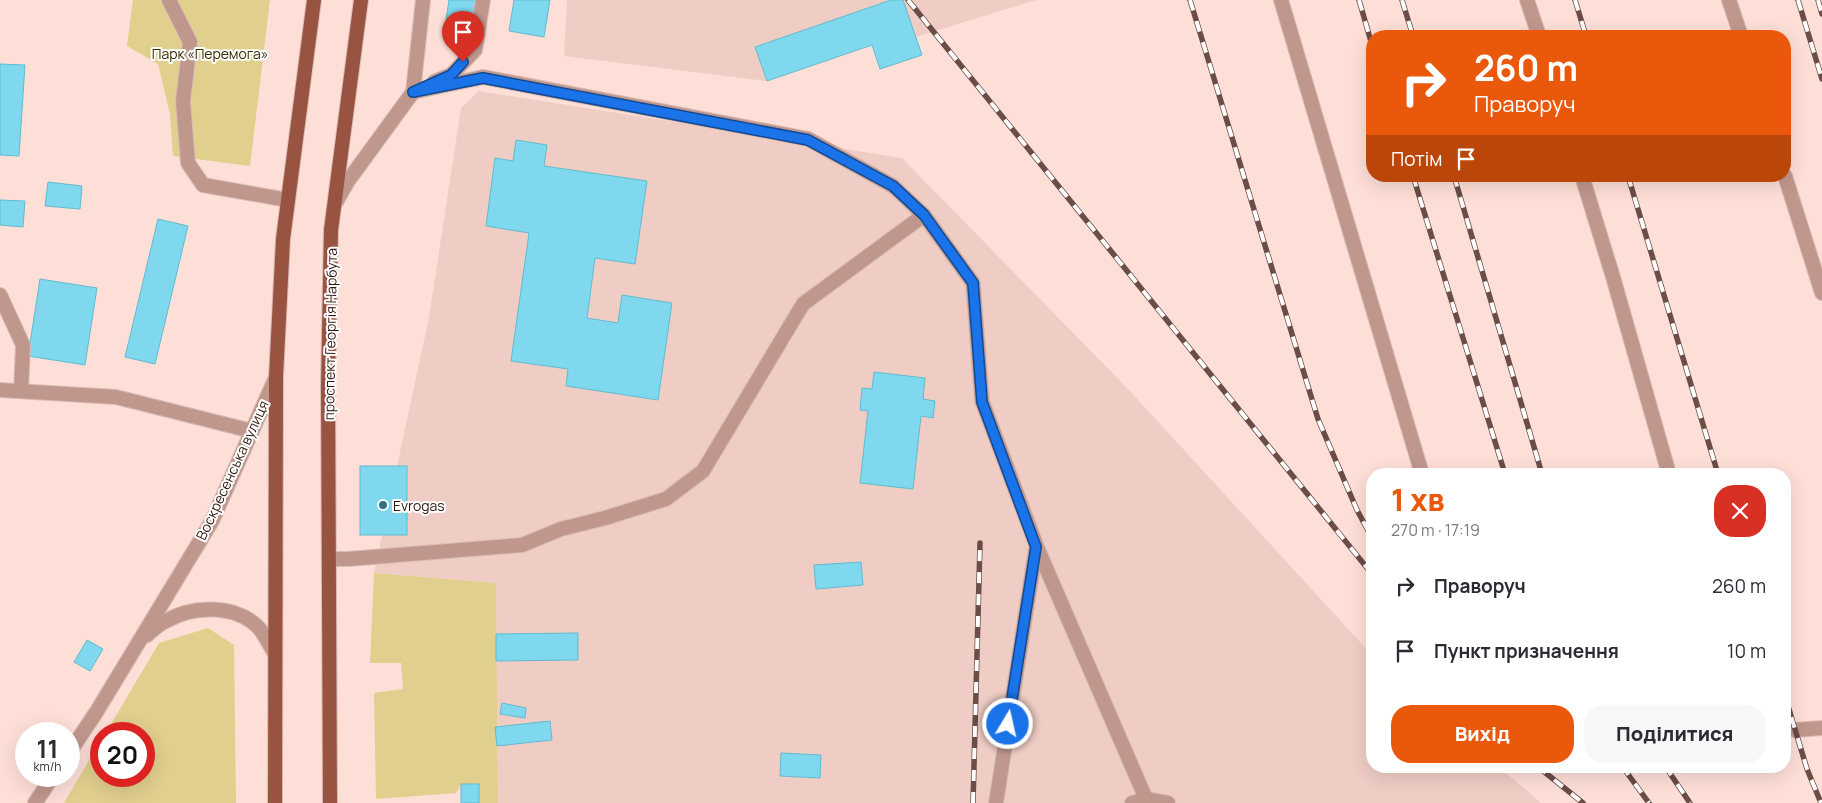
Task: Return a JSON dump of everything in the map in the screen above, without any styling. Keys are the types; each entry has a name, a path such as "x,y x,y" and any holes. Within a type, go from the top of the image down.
{"main road":[{"path":"275,803 276,377 283,239 314,0"},
{"name":"проспект Георгія Нарбута","path":"330,803 328,386 331,230 361,0"}],"street":[{"path":"169,0 190,42 183,101 188,163 203,186 288,200"},
{"path":"413,92 424,0"},
{"path":"336,202 348,180 413,92 451,75 475,50 483,0"},
{"path":"1281,0 1420,468"},
{"path":"1527,0 1536,30"},
{"path":"1729,0 1739,30"},
{"path":"413,92 483,78 808,140 893,186 924,215 973,283 982,402 1036,547 1146,799"},
{"path":"1584,182 1616,286 1667,468"},
{"path":"1787,182 1822,293"},
{"path":"328,559 522,545 561,529 605,518 666,498 704,471 803,304 924,215"},
{"path":"0,295 23,345 21,390"},
{"name":"Воскресенська вулиця","path":"80,736 141,640 212,521 276,377"},
{"path":"0,390 116,397 252,431"},
{"path":"996,803 1036,547"},
{"name":"Воскресенська вулиця","path":"141,640 165,621 184,613 217,609 239,615 259,628 275,654"},
{"path":"1791,729 1822,728"},
{"path":"35,803 46,787"},
{"path":"1132,803 1146,799 1168,803"}],"shaded area":[{"path":"567,0 1036,0 916,37 922,55 880,69 872,45 767,81 564,56"},
{"path":"479,91 902,158 1129,390 1366,648 1366,773 1506,773 1541,803 498,803 496,583 374,573 429,317 461,108"}],"green space":[{"name":"Парк «Перемога»","path":"133,0 270,0 250,166 173,156 170,114 158,64 127,46"},
{"path":"374,573 496,583 498,803 479,803 478,784 461,784 456,793 376,799 374,693 403,689 401,663 370,663"},
{"path":"208,628 234,645 236,803 64,803 73,787 80,787 80,776 90,759 90,787 155,787 155,722 112,722 159,643"}],"building":[{"path":"449,0 478,0 473,38 444,34"},
{"path":"514,0 550,0 544,37 509,31"},
{"path":"891,0 903,0 922,55 880,69 872,45 767,81 755,47"},
{"path":"0,64 25,65 19,156 0,155"},
{"path":"516,140 547,145 544,166 647,181 635,264 595,258 587,318 618,323 622,295 672,303 658,400 566,386 568,369 511,361 529,233 486,226 495,158 513,161"},
{"path":"48,182 82,186 80,209 45,206"},
{"path":"0,200 25,201 23,227 0,225"},
{"path":"158,219 188,226 155,364 125,357"},
{"path":"40,279 97,288 85,365 28,356"},
{"path":"874,372 925,378 923,399 935,401 933,418 921,416 913,489 860,483 868,411 860,410 862,388 872,389"},
{"path":"360,466 407,466 407,535 360,535"},
{"path":"861,562 863,585 816,589 814,565"},
{"path":"578,633 578,660 496,661 496,634"},
{"path":"87,640 103,649 90,671 74,662"},
{"path":"502,703 526,708 525,718 500,714"},
{"path":"550,721 552,740 497,746 495,727"},
{"path":"781,753 821,755 820,778 780,776"},
{"path":"461,784 479,784 479,803 461,803"}],"railway":[{"path":"908,0 1366,567"},
{"path":"1190,0 1318,419 1366,527"},
{"path":"1359,0 1368,30"},
{"path":"1402,0 1411,30"},
{"path":"1575,0 1584,30"},
{"path":"1798,0 1822,79"},
{"path":"1818,0 1822,14"},
{"path":"1415,182 1503,468"},
{"path":"1456,182 1540,468"},
{"path":"1630,182 1716,468"},
{"path":"973,803 980,543"},
{"path":"1791,716 1807,769 1821,803"},
{"path":"1546,773 1583,803"},
{"path":"1627,773 1649,803"},
{"path":"1670,773 1690,803"}],"place":[{"name":"Evrogas","path":"383,505"}],"route":[{"path":"463,62 451,75 413,92 483,78 808,140 893,186 924,215 973,283 982,402 1036,547 1008,724"}]}
